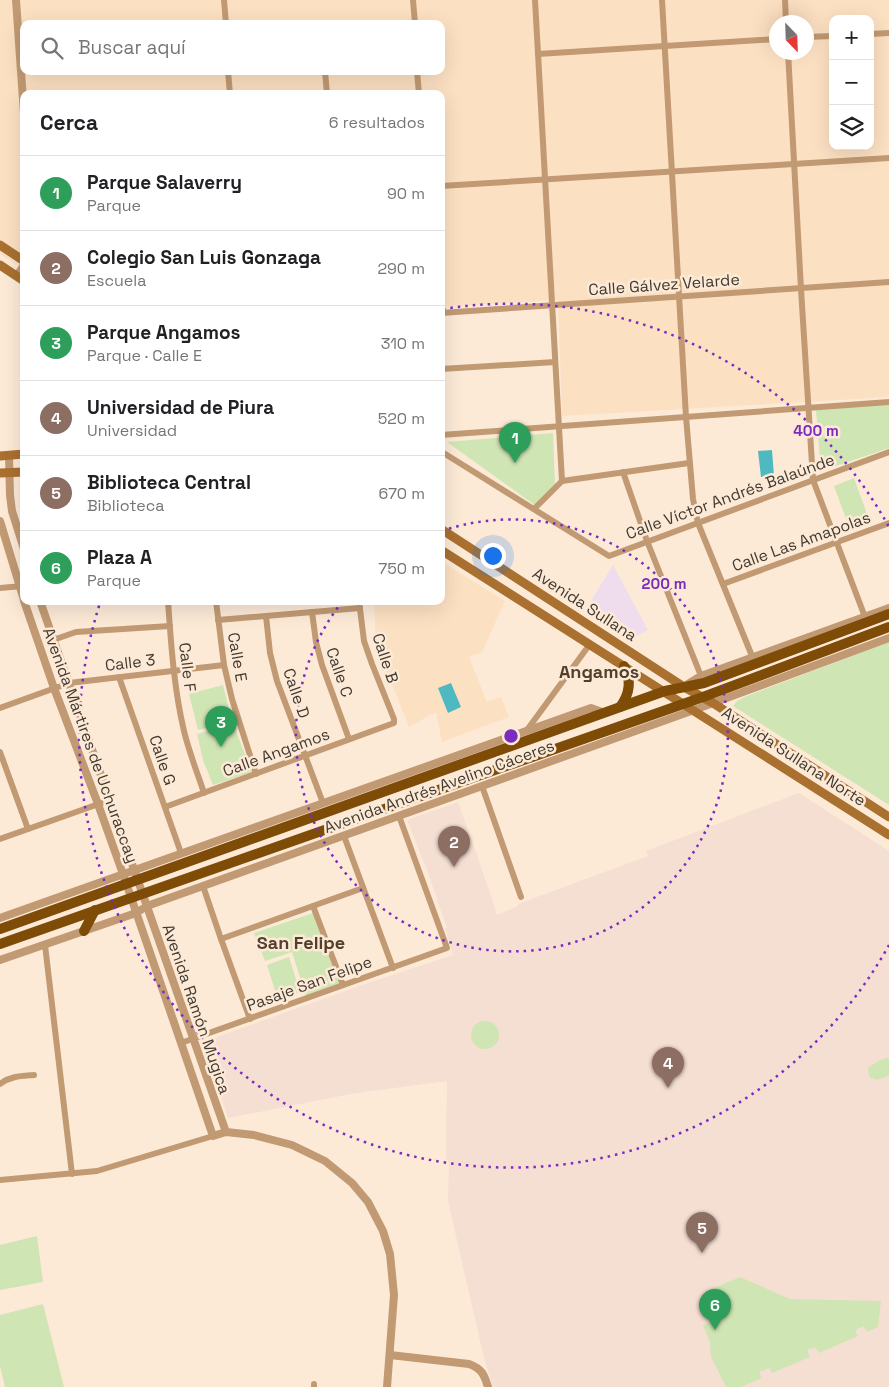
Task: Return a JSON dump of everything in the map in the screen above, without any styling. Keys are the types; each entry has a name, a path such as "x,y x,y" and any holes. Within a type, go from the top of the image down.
{"highway":[{"name":"Avenida Andrés Avelino Cáceres","path":"0,929 136,875 664,691 704,683 754,661 889,614"},
{"name":"Avenida Andrés Avelino Cáceres","path":"0,944 703,697 889,627"},
{"path":"620,707 630,688 624,666"},
{"path":"84,931 95,910"}],"main road":[{"path":"0,245 20,258"},
{"path":"0,266 20,279"},
{"path":"4,456 20,454"},
{"path":"4,473 20,472"},
{"name":"Avenida Sullana","path":"445,532 684,687 713,703"},
{"path":"445,547 454,538"},
{"name":"Avenida Sullana","path":"445,552 682,703"},
{"path":"650,682 656,677 657,669"},
{"name":"Avenida Sullana Norte","path":"682,703 889,835"},
{"name":"Avenida Sullana Norte","path":"713,703 889,817"}],"street":[{"path":"16,0 20,33"},
{"path":"224,0 226,20"},
{"path":"413,0 414,20"},
{"path":"535,0 562,481"},
{"path":"662,0 686,417 693,499 698,523 754,661"},
{"path":"785,0 786,15"},
{"path":"874,34 889,32"},
{"path":"814,37 829,36"},
{"path":"538,54 769,39"},
{"path":"788,60 808,408 814,480 865,617"},
{"path":"23,75 23,90"},
{"path":"228,75 230,90"},
{"path":"326,75 327,90"},
{"path":"417,75 419,90"},
{"path":"445,186 889,158"},
{"name":"Calle Gálvez Velarde","path":"445,313 889,282"},
{"path":"445,369 555,362"},
{"path":"445,435 889,402"},
{"name":"Calle Víctor Andrés Balaúnde","path":"534,509 608,556 889,452"},
{"path":"445,455 534,509 562,481 689,463"},
{"path":"4,456 4,473 12,511 20,536"},
{"path":"623,472 647,542 701,676"},
{"name":"Avenida Mártires de Uchuraccay","path":"0,521 20,581"},
{"name":"Calle Las Amapolas","path":"723,584 889,523"},
{"path":"0,588 20,587"},
{"name":"Avenida Mártires de Uchuraccay","path":"26,605 131,898"},
{"name":"Avenida Mártires de Uchuraccay","path":"41,605 143,894"},
{"name":"Calle F","path":"168,605 174,671 186,737 204,793"},
{"name":"Calle E","path":"216,605 224,665 236,714 256,774"},
{"path":"218,620 312,612 359,605"},
{"name":"Calle B","path":"359,605 367,653 394,721"},
{"name":"Avenida Andrés Avelino Cáceres","path":"684,687 701,676 754,661 889,608"},
{"name":"Calle C","path":"312,612 316,642 322,665 350,740"},
{"name":"Calle D","path":"266,616 273,667 323,803"},
{"path":"53,640 76,632 170,626"},
{"name":"Avenida Andrés Avelino Cáceres","path":"0,960 136,913 147,906 889,638"},
{"path":"527,730 590,644"},
{"name":"Calle 3","path":"0,708 69,683 224,665"},
{"name":"Calle G","path":"119,677 181,853"},
{"name":"Avenida Andrés Avelino Cáceres","path":"136,875 181,853 527,730 591,708 605,713"},
{"name":"Calle Angamos","path":"165,807 350,740 394,723 394,721"},
{"path":"0,752 28,829"},
{"path":"482,786 521,897"},
{"path":"0,839 110,800"},
{"name":"Pasaje San Felipe","path":"181,1043 447,948 399,816"},
{"path":"344,836 393,968"},
{"name":"Avenida Andrés Avelino Cáceres","path":"0,918 125,879"},
{"path":"203,886 250,1019"},
{"path":"221,940 363,888"},
{"name":"Avenida Ramón Mugica","path":"143,894 226,1132"},
{"name":"Avenida Ramón Mugica","path":"131,898 213,1136"},
{"path":"313,906 343,986"},
{"path":"45,945 72,1174"},
{"path":"0,1084 13,1077 34,1075"},
{"path":"0,1180 97,1171 226,1132 254,1135 292,1145 325,1161 352,1183 368,1202 383,1231 390,1254 394,1295 387,1387"},
{"path":"390,1355 469,1364 479,1368 486,1378 488,1387"}],"shaded area":[{"path":"0,0 889,0 889,397 562,416 558,300 445,307 445,90 20,90 20,266 0,254"},
{"path":"445,564 505,601 482,652 469,657 487,702 501,697 509,717 442,742 436,712 409,727 376,644 374,605 445,605"},
{"path":"613,565 648,630 631,639 586,609"},
{"path":"799,793 889,851 889,1387 493,1387 484,1358 448,1201 449,1162 446,1158 447,1081 356,1093 228,1118 203,1042 362,985 453,955 445,928 447,928 407,820 458,802 496,911 491,913 495,912 497,915 518,906 518,904 648,856 646,851"}],"green space":[{"path":"889,404 889,448 821,471 816,410"},
{"path":"553,433 555,485 536,506 447,442"},
{"path":"854,478 868,517 848,524 834,486"},
{"path":"889,642 889,805 733,706 744,697"},
{"path":"223,685 232,721 198,730 189,694"},
{"path":"233,724 252,772 213,785 203,760 197,734"},
{"path":"313,913 340,986 307,999 292,952 265,961 254,933"},
{"path":"289,957 300,992 278,1000 267,965"},
{"path":"485,1021 495,1025 499,1035 495,1045 485,1049 475,1045 471,1035 475,1025"},
{"path":"889,1058 889,1075 879,1079 869,1076 868,1068 878,1061"},
{"path":"37,1236 43,1282 0,1290 0,1245"},
{"path":"740,1277 790,1299 881,1301 878,1327 867,1332 864,1326 855,1330 858,1336 819,1353 815,1347 807,1350 810,1357 772,1373 769,1368 759,1372 762,1378 741,1387 726,1387 711,1357 710,1342 703,1325 717,1319 705,1292"},
{"path":"43,1304 64,1387 5,1387 0,1366 0,1315"}],"water":[{"path":"772,450 774,476 761,477 758,451"},
{"path":"451,683 461,707 448,713 438,688"}],"place":[{"name":"Parque Salaverry","path":"515,463"},
{"name":"Parque Angamos","path":"221,747"},
{"name":"Colegio San Luis Gonzaga","path":"454,867"},
{"name":"Universidad de Piura","path":"668,1088"},
{"name":"Biblioteca Central","path":"702,1253"},
{"name":"Plaza A","path":"715,1330"}],"district":[{"name":"Angamos","path":"599,672"},
{"name":"San Felipe","path":"301,943"}]}
